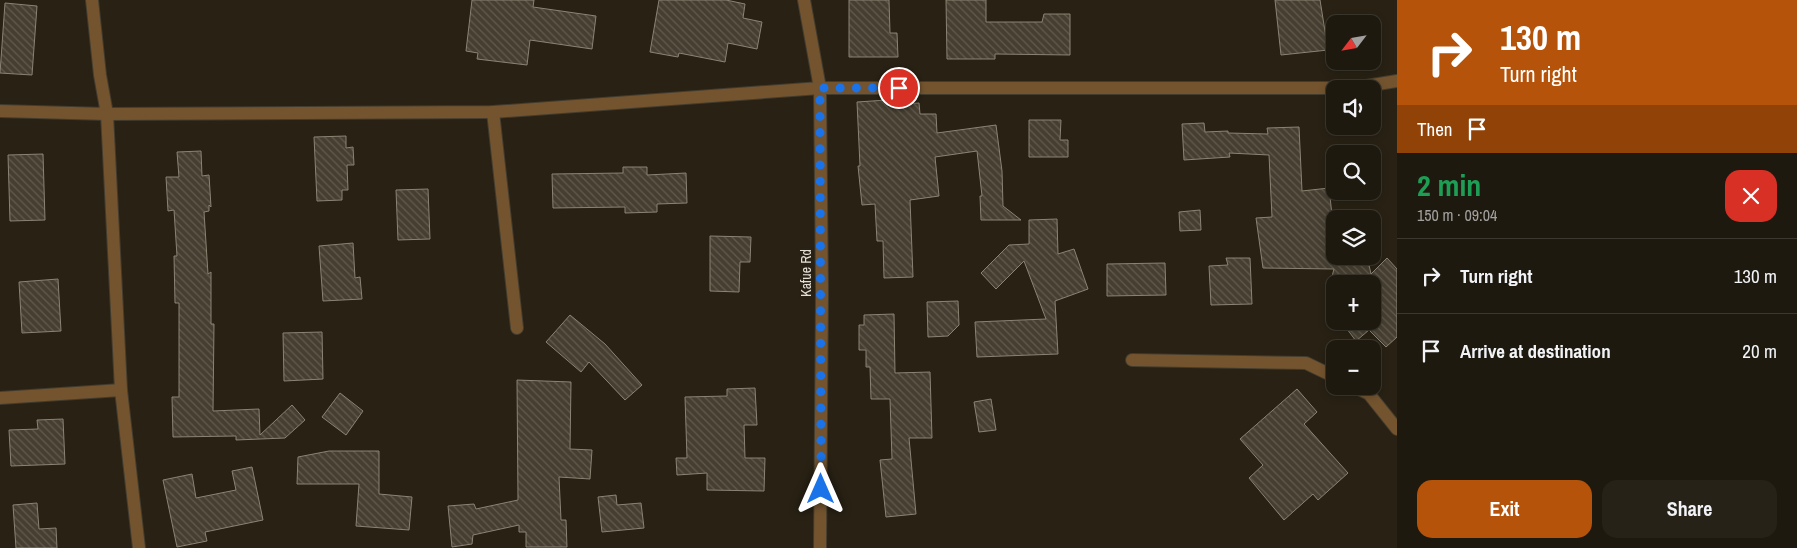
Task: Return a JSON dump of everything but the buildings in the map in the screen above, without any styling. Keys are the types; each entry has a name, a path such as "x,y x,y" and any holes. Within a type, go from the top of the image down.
{"street":[{"path":"92,0 107,114 121,390 139,548"},
{"name":"Kafue Rd","path":"804,0 820,88 822,292 820,548"},
{"path":"0,111 107,114 493,112 820,88 1354,88 1397,82"},
{"path":"493,112 517,328"},
{"path":"1132,360 1306,363 1326,373"},
{"path":"0,398 121,390"},
{"path":"1370,395 1397,429"}],"route":[{"path":"821,489 820,88 899,88"}]}
